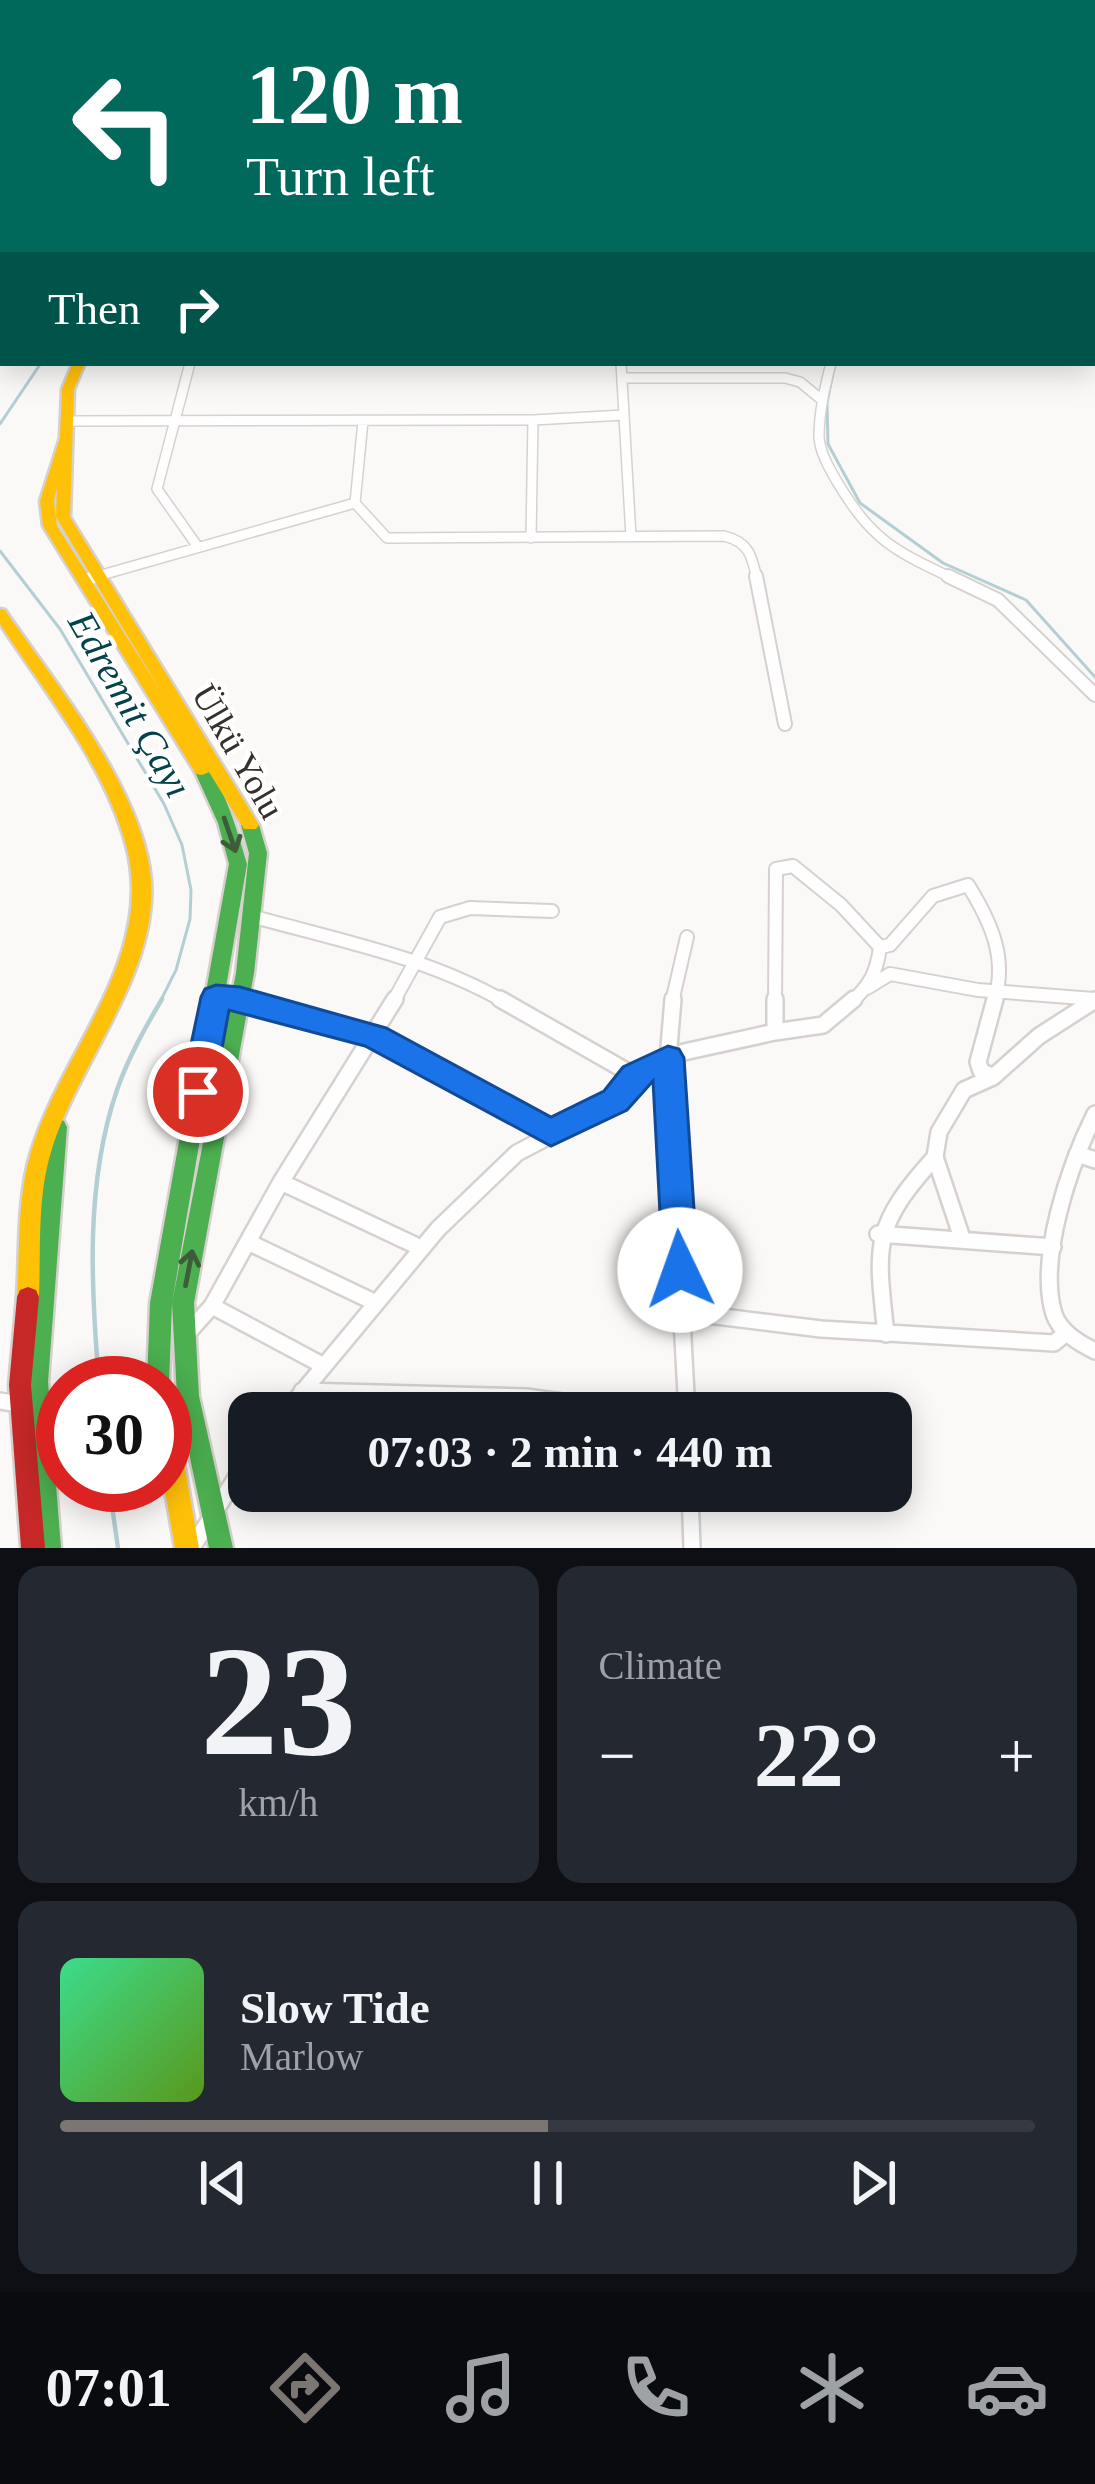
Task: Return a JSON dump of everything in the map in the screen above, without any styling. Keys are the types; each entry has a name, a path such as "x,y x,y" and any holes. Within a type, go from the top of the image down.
{"main road":[{"name":"Ülkü Yolu","path":"78,366 68,389 68,428 58,447 47,513 254,832 258,853 240,999 183,1303 181,1341 192,1434 221,1548"},
{"name":"Ülkü Yolu","path":"90,579 200,770 234,843 236,889 184,1165 157,1356"},
{"path":"0,613 105,778 129,830 142,879 139,938 40,1154 30,1406 33,1548"},
{"path":"30,1406 49,1548"},
{"path":"183,1512 190,1548"}],"street":[{"path":"189,366 157,489 198,547"},
{"path":"621,366 632,537"},
{"path":"830,366 819,442 864,526 919,564 998,599 1095,695"},
{"path":"622,378 785,378 800,382 822,400"},
{"path":"68,428 175,421 533,420 624,415"},
{"path":"531,538 533,420"},
{"path":"363,421 355,502 387,538 724,536 748,546 785,724"},
{"path":"90,579 355,502"},
{"path":"775,1033 776,869 793,866 803,872 864,926 880,947 878,968 866,989"},
{"path":"880,947 890,945 933,896 968,885 980,902 997,950 998,992 976,1053 981,1071 993,1077"},
{"path":"157,1349 181,1341 212,1306 281,1182 374,1036 436,921 448,912 552,910"},
{"path":"251,916 416,962 472,983 635,1076"},
{"path":"686,1392 668,1058 670,1011 687,937"},
{"path":"302,1391 472,1193 551,1132 616,1101 635,1076 668,1058 692,1048 823,1025 890,974 998,992 1095,999"},
{"path":"216,997 240,999 374,1036 551,1132"},
{"path":"962,1238 935,1157 936,1138 964,1090 993,1077 1039,1036 1095,999"},
{"path":"1095,1114 1077,1154 1053,1247 1054,1315 1066,1333 1095,1351"},
{"path":"1077,1154 1095,1160"},
{"path":"886,1334 878,1234 908,1186 935,1157"},
{"path":"281,1182 422,1249"},
{"path":"878,1234 1053,1247"},
{"path":"248,1242 376,1304"},
{"path":"212,1306 323,1366"},
{"path":"683,1312 746,1323 886,1334 1054,1343 1066,1333"},
{"path":"302,1391 347,1392"},
{"path":"0,1401 30,1406"},
{"path":"190,1548 228,1490"},
{"path":"691,1512 692,1548"}],"waterway":[{"name":"Edremit Çayı","path":"0,424 39,366"},
{"path":"834,367 827,403 828,444 860,503 943,563 1026,600 1095,677"},
{"name":"Edremit Çayı","path":"0,551 60,629 164,804 182,845 191,890 190,919 176,970 160,1002"},
{"path":"97,1356 93,1235 100,1162 121,1078 162,999"},
{"name":"Edremit Çayı","path":"113,1512 118,1548"}],"traffic: fast":[{"path":"159,1356 161,1303 238,864 202,770"},
{"path":"221,1548 188,1396 183,1303 245,973 258,853 250,825"},
{"path":"49,1548 37,1382 57,1127"}],"traffic: slow":[{"path":"78,366 68,389 63,517 250,825"},
{"path":"63,441 47,501 50,526 202,770"},
{"path":"0,613 105,775 135,845 142,879 134,944 41,1151 32,1204 28,1297"},
{"path":"181,1512 187,1548"}],"traffic: jam":[{"path":"28,1297 20,1385 33,1548"}],"route":[{"path":"198,1092 216,997 240,999 374,1036 551,1132 616,1101 635,1076 668,1058 680,1270"}]}
